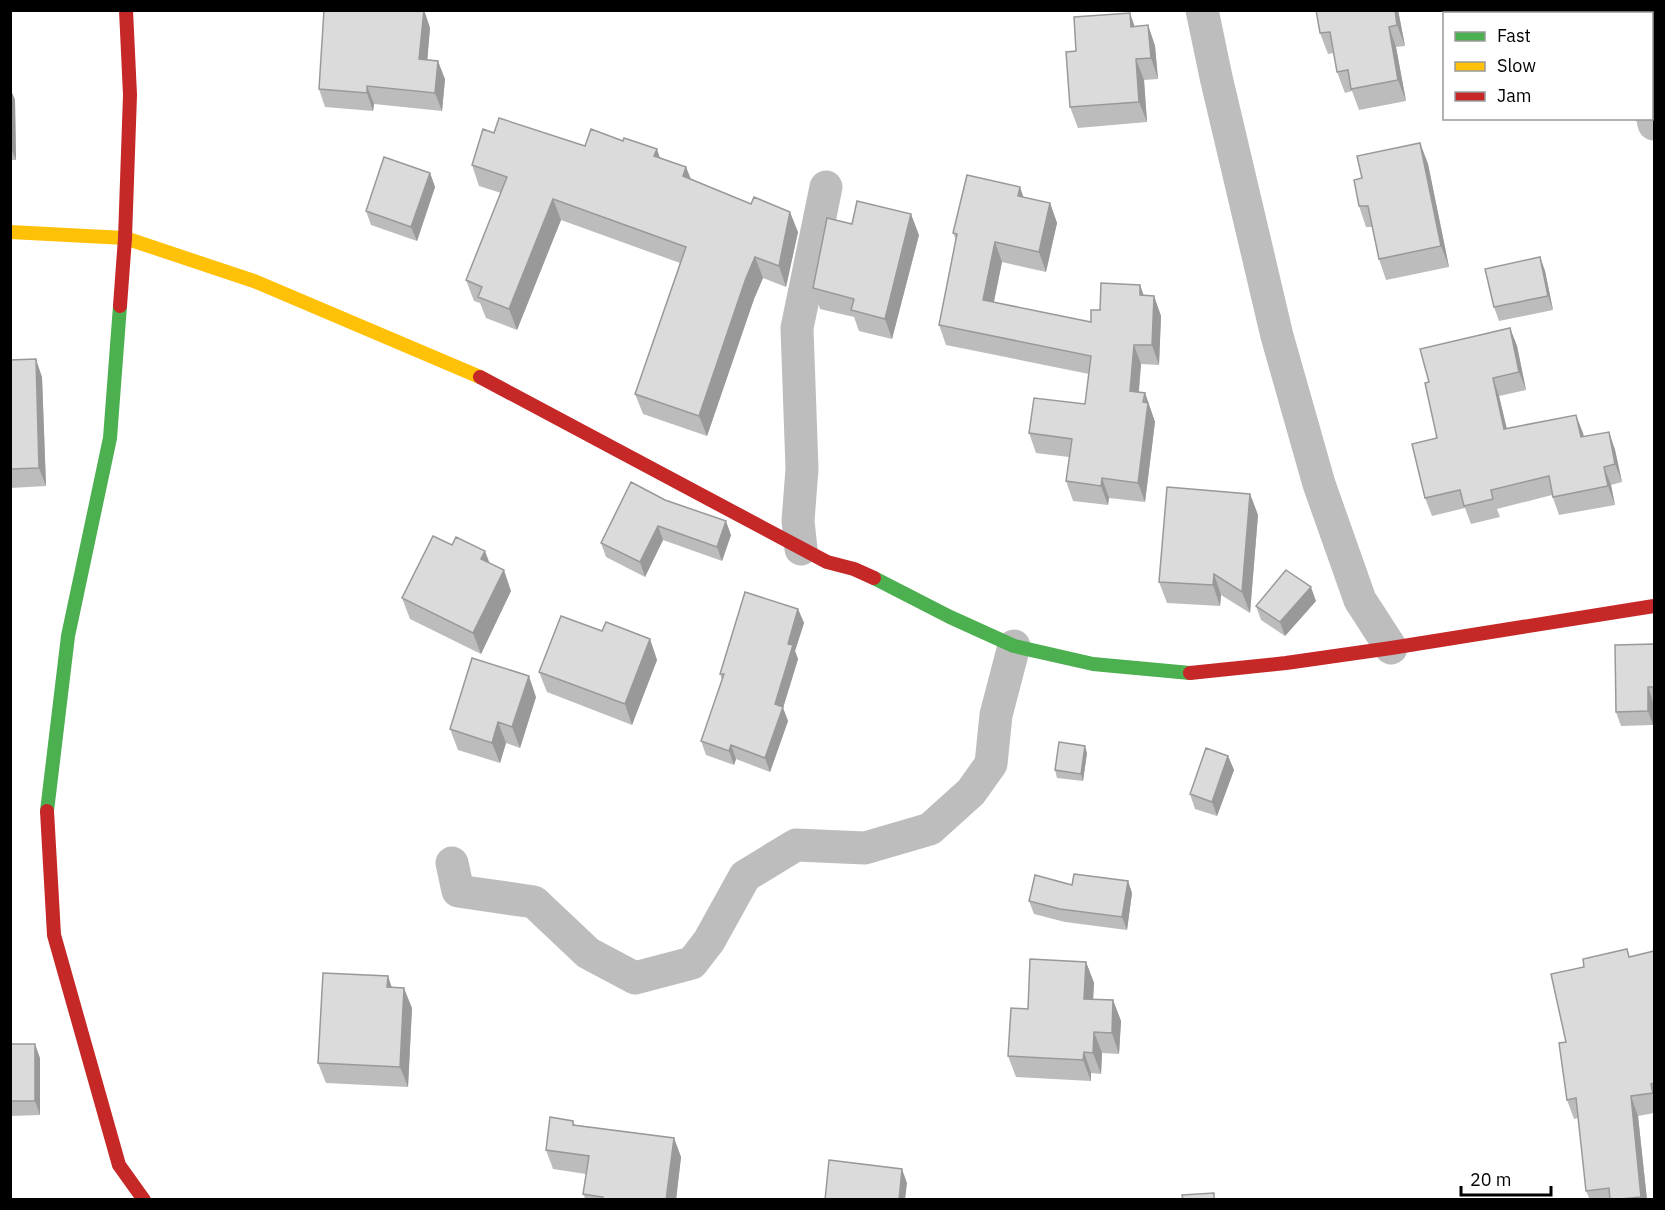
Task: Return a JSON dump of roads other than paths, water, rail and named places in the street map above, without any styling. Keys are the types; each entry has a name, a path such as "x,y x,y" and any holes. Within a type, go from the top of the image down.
{"street":[{"path":"126,10 130,94 125,238 110,438 68,636 47,811 54,935 119,1165 144,1200"},
{"path":"1202,10 1277,336 1319,484 1360,600 1391,648"},
{"path":"801,549 798,521 802,469 797,327 826,187"},
{"path":"10,232 125,238 254,281 490,381 827,562 855,569 1014,646 1093,664 1192,673 1391,648 1654,606"},
{"path":"452,863 458,891 534,902 588,952 635,978 692,963 709,940 745,876 796,845 865,848 930,829 972,792 990,764 996,714 1014,646"}]}
